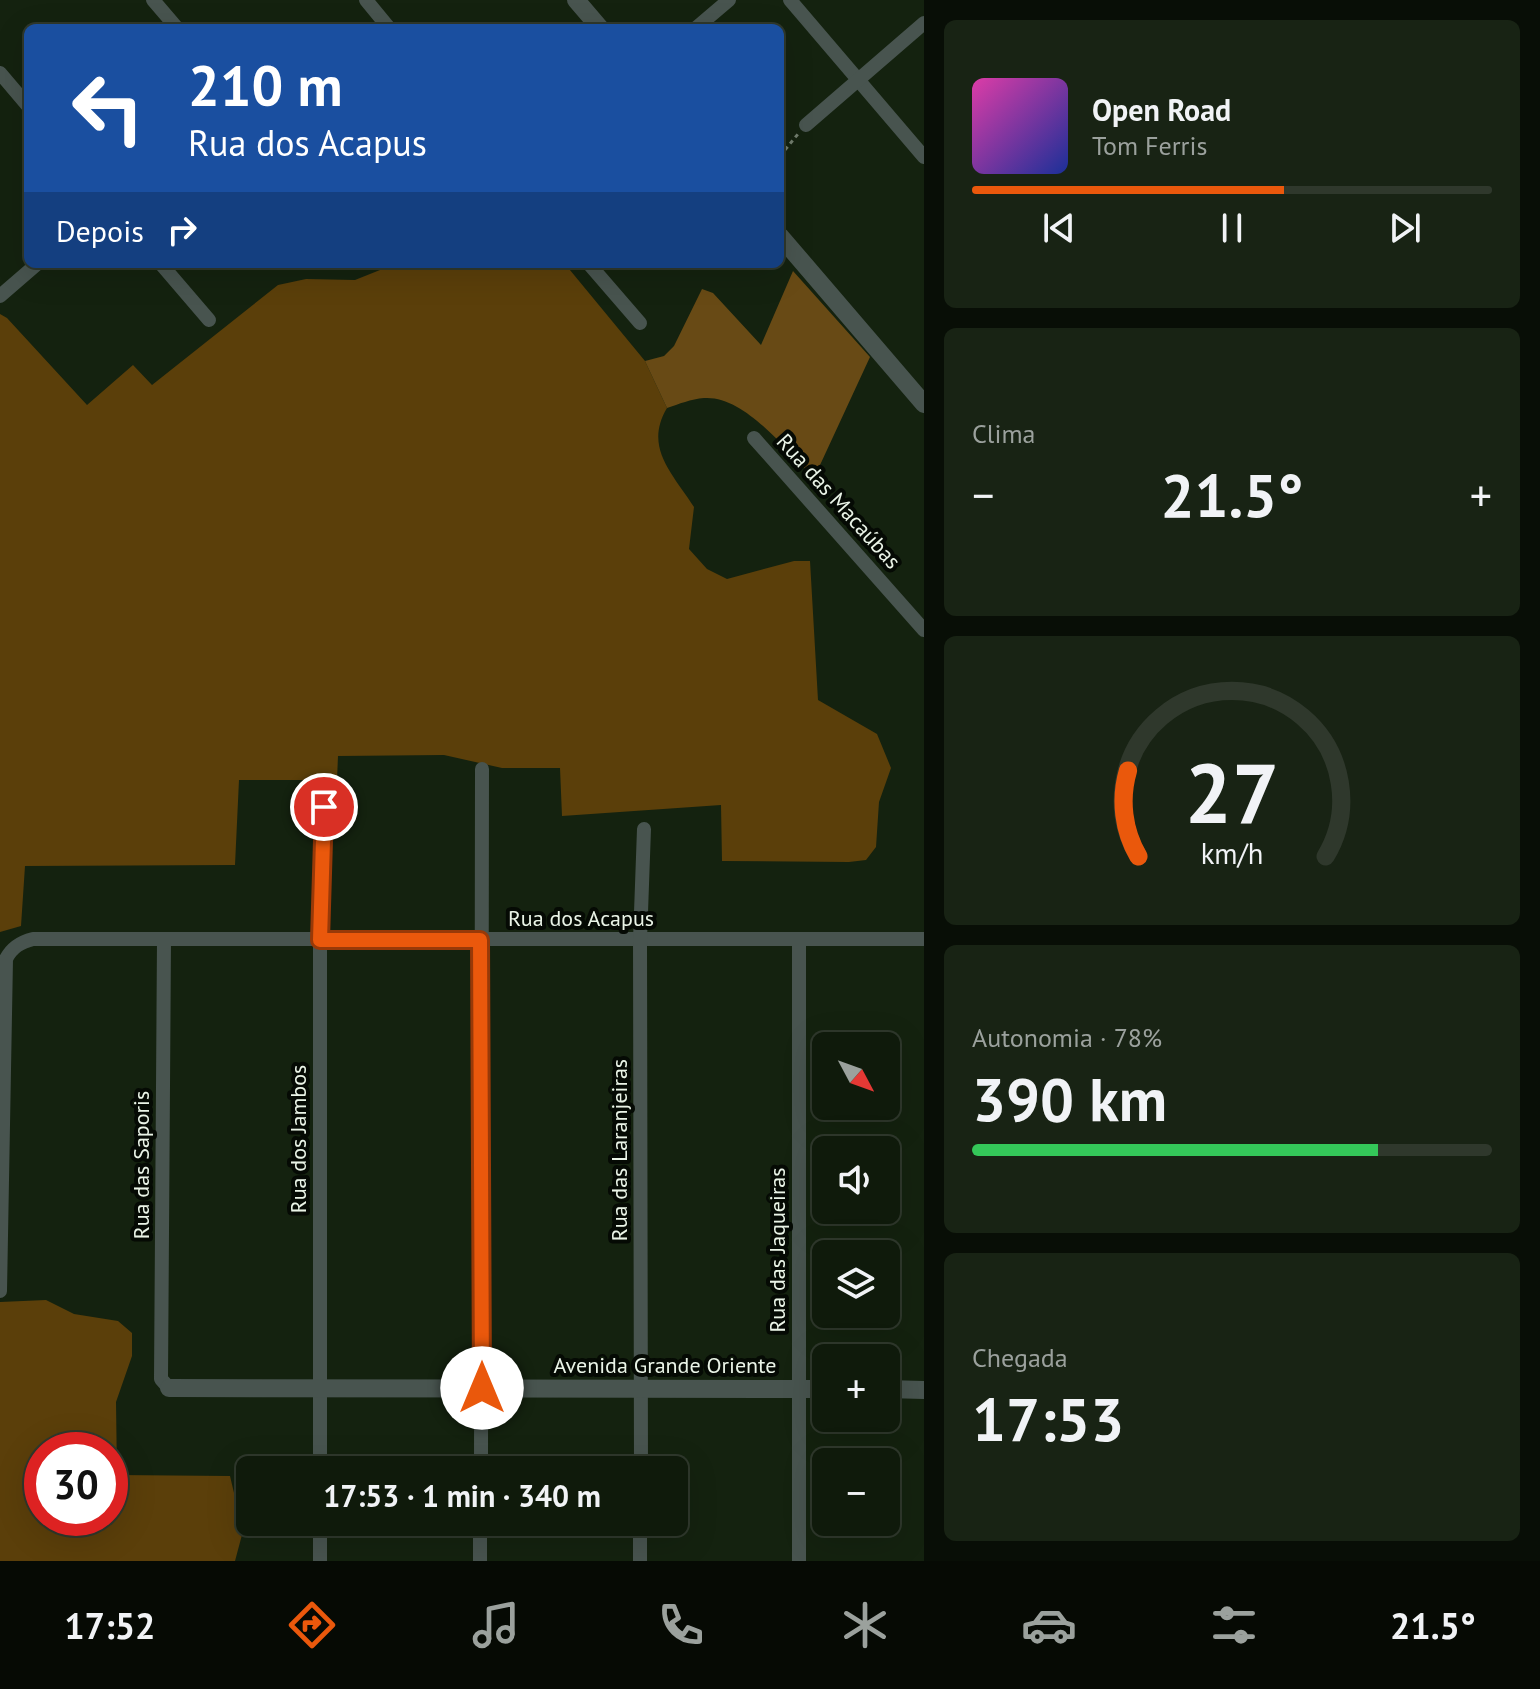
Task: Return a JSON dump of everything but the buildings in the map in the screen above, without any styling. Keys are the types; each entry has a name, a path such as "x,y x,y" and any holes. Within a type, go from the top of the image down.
{"street":[{"path":"153,0 174,24"},
{"path":"366,0 386,24"},
{"path":"576,0 597,24"},
{"path":"701,24 729,0"},
{"path":"790,0 924,157"},
{"path":"806,125 924,23"},
{"path":"0,73 24,101"},
{"path":"784,241 924,404"},
{"path":"0,296 32,268"},
{"path":"164,268 209,320"},
{"path":"592,268 640,323"},
{"name":"Rua das Macaúbas","path":"754,438 924,630"},
{"path":"481,1456 482,769"},
{"name":"Rua dos Jambos","path":"320,1456 320,940 324,807"},
{"name":"Rua das Laranjeiras","path":"641,1456 640,940 644,829"},
{"name":"Rua dos Acapus","path":"0,1291 6,959 17,945 33,939 924,939"},
{"name":"Rua das Saporis","path":"164,940 161,1379 169,1388"},
{"name":"Rua das Jaqueiras","path":"799,940 799,1561"},
{"name":"Avenida Grande Oriente","path":"169,1388 812,1389"},
{"path":"900,1389 924,1390"},
{"path":"320,1536 320,1561"},
{"path":"480,1536 480,1561"},
{"path":"640,1536 640,1561"}],"path":[{"path":"784,151 806,125"}],"shaded area":[{"path":"385,268 568,268 645,361 667,408 658,436 670,472 694,507 689,549 707,569 727,579 794,561 810,561 818,700 877,734 891,768 879,802 876,847 866,860 722,861 721,805 562,816 560,768 502,768 444,755 338,756 337,780 239,780 235,865 25,866 21,926 0,932 0,314 87,405 133,365 152,385 278,285 306,279 355,280"},
{"path":"793,271 870,357 814,478 764,427 735,405 704,398 667,408 645,361 664,356 674,346 702,289 713,293 761,345"},
{"path":"46,1300 74,1314 118,1321 132,1333 132,1356 116,1402 116,1432 24,1432 24,1536 128,1536 128,1475 230,1476 236,1501 236,1536 242,1536 235,1561 0,1561 0,1302"}],"route":[{"path":"324,807 320,940 480,940 482,1388"}]}
